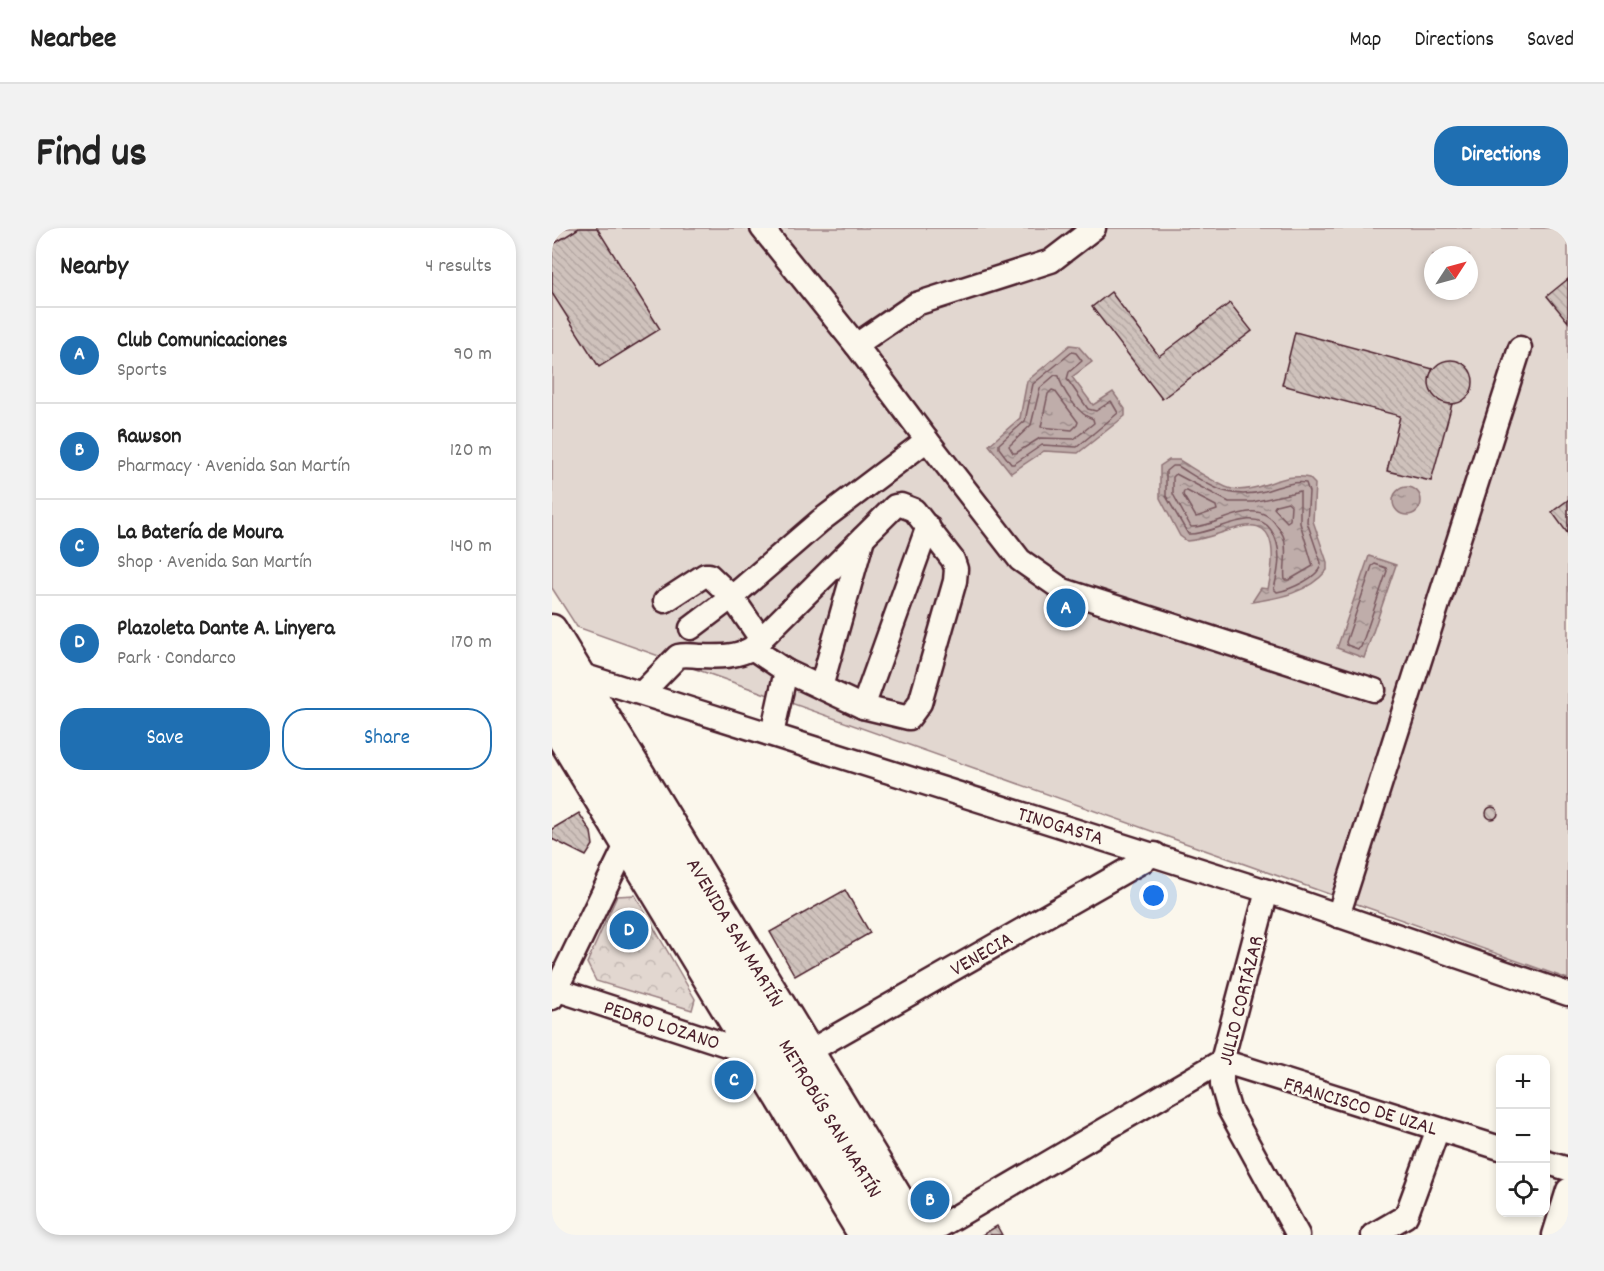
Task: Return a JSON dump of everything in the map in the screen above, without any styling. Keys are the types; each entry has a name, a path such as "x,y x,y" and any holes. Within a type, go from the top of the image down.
{"main road":[{"name":"AVENIDA SAN MARTÍN","path":"552,629 579,674 782,1054 863,1235"},
{"name":"AVENIDA SAN MARTÍN","path":"552,722 627,843 782,1054 923,1235"}],"street":[{"path":"762,228 856,345 1020,560 1063,590 1374,690"},
{"path":"856,345 916,304 1051,261 1094,228"},
{"path":"1338,916 1520,348"},
{"path":"692,628 732,597 820,520 927,440"},
{"path":"642,693 678,656 744,653 757,643 895,506 901,505 914,510 953,560 956,569 955,581 920,703 909,718 863,707 786,671 757,643 732,597 709,575 705,574 665,601"},
{"path":"863,707 928,526"},
{"path":"820,687 863,537"},
{"name":"TINOGASTA","path":"552,663 579,674 1155,854 1568,994"},
{"name":"METROBÚS SAN MARTÍN","path":"552,663 596,728 883,1235"},
{"path":"772,734 786,671"},
{"name":"METROBÚS SAN MARTÍN","path":"552,694 782,1054 902,1235"},
{"path":"553,992 627,843"},
{"name":"VENECIA","path":"782,1054 1155,854"},
{"name":"JULIO CORTÁZAR","path":"1267,891 1222,1061 1222,1085 1228,1109 1298,1235"},
{"name":"PEDRO LOZANO","path":"553,992 782,1054"},
{"path":"923,1235 1222,1061"},
{"name":"FRANCISCO DE UZAL","path":"1222,1061 1496,1147"},
{"path":"1373,1235 1406,1216 1438,1129"},
{"path":"1548,1163 1568,1169"},
{"path":"1554,1235 1568,1190"}],"green space":[{"path":"552,228 1568,228 1568,979 577,627 552,588"},
{"path":"635,895 695,999 692,1010 596,981 587,963 617,896"}],"water":[{"path":"1070,345 1078,346 1092,362 1072,377 1093,405 1113,392 1125,409 1125,416 1078,453 1044,451 1011,473 989,445 1020,418 1027,381"},
{"path":"1169,460 1179,460 1232,489 1242,490 1290,477 1309,478 1315,484 1313,521 1327,562 1327,570 1302,589 1283,596 1252,602 1261,588 1268,589 1272,557 1268,536 1263,529 1254,526 1241,527 1187,541 1180,536 1160,498 1160,466"},
{"path":"1407,487 1417,491 1421,501 1417,511 1407,515 1397,511 1393,501 1397,491"},
{"path":"1369,556 1396,565 1364,658 1337,648"}],"building":[{"path":"579,228 597,228 660,329 599,367 552,293 552,245"},
{"path":"1568,279 1568,322 1547,296"},
{"path":"1111,292 1159,356 1230,303 1252,331 1162,399 1092,307"},
{"path":"1295,332 1433,369 1430,376 1431,389 1440,401 1452,404 1431,481 1387,471 1400,416 1282,385"},
{"path":"1451,360 1467,366 1473,382 1467,398 1451,404 1435,398 1429,382 1435,366"},
{"path":"1568,500 1568,534 1552,512"},
{"path":"1492,807 1498,813 1492,819 1486,813"},
{"path":"579,813 591,832 593,845 586,856 552,839 552,829"},
{"path":"845,890 870,933 795,976 770,932"},
{"path":"997,1226 1002,1235 982,1235"}],"place":[{"name":"Club Comunicaciones","path":"1066,608"},
{"name":"Plazoleta Dante A. Linyera","path":"629,930"},
{"name":"La Batería de Moura","path":"734,1080"},
{"name":"Rawson","path":"930,1200"}]}
